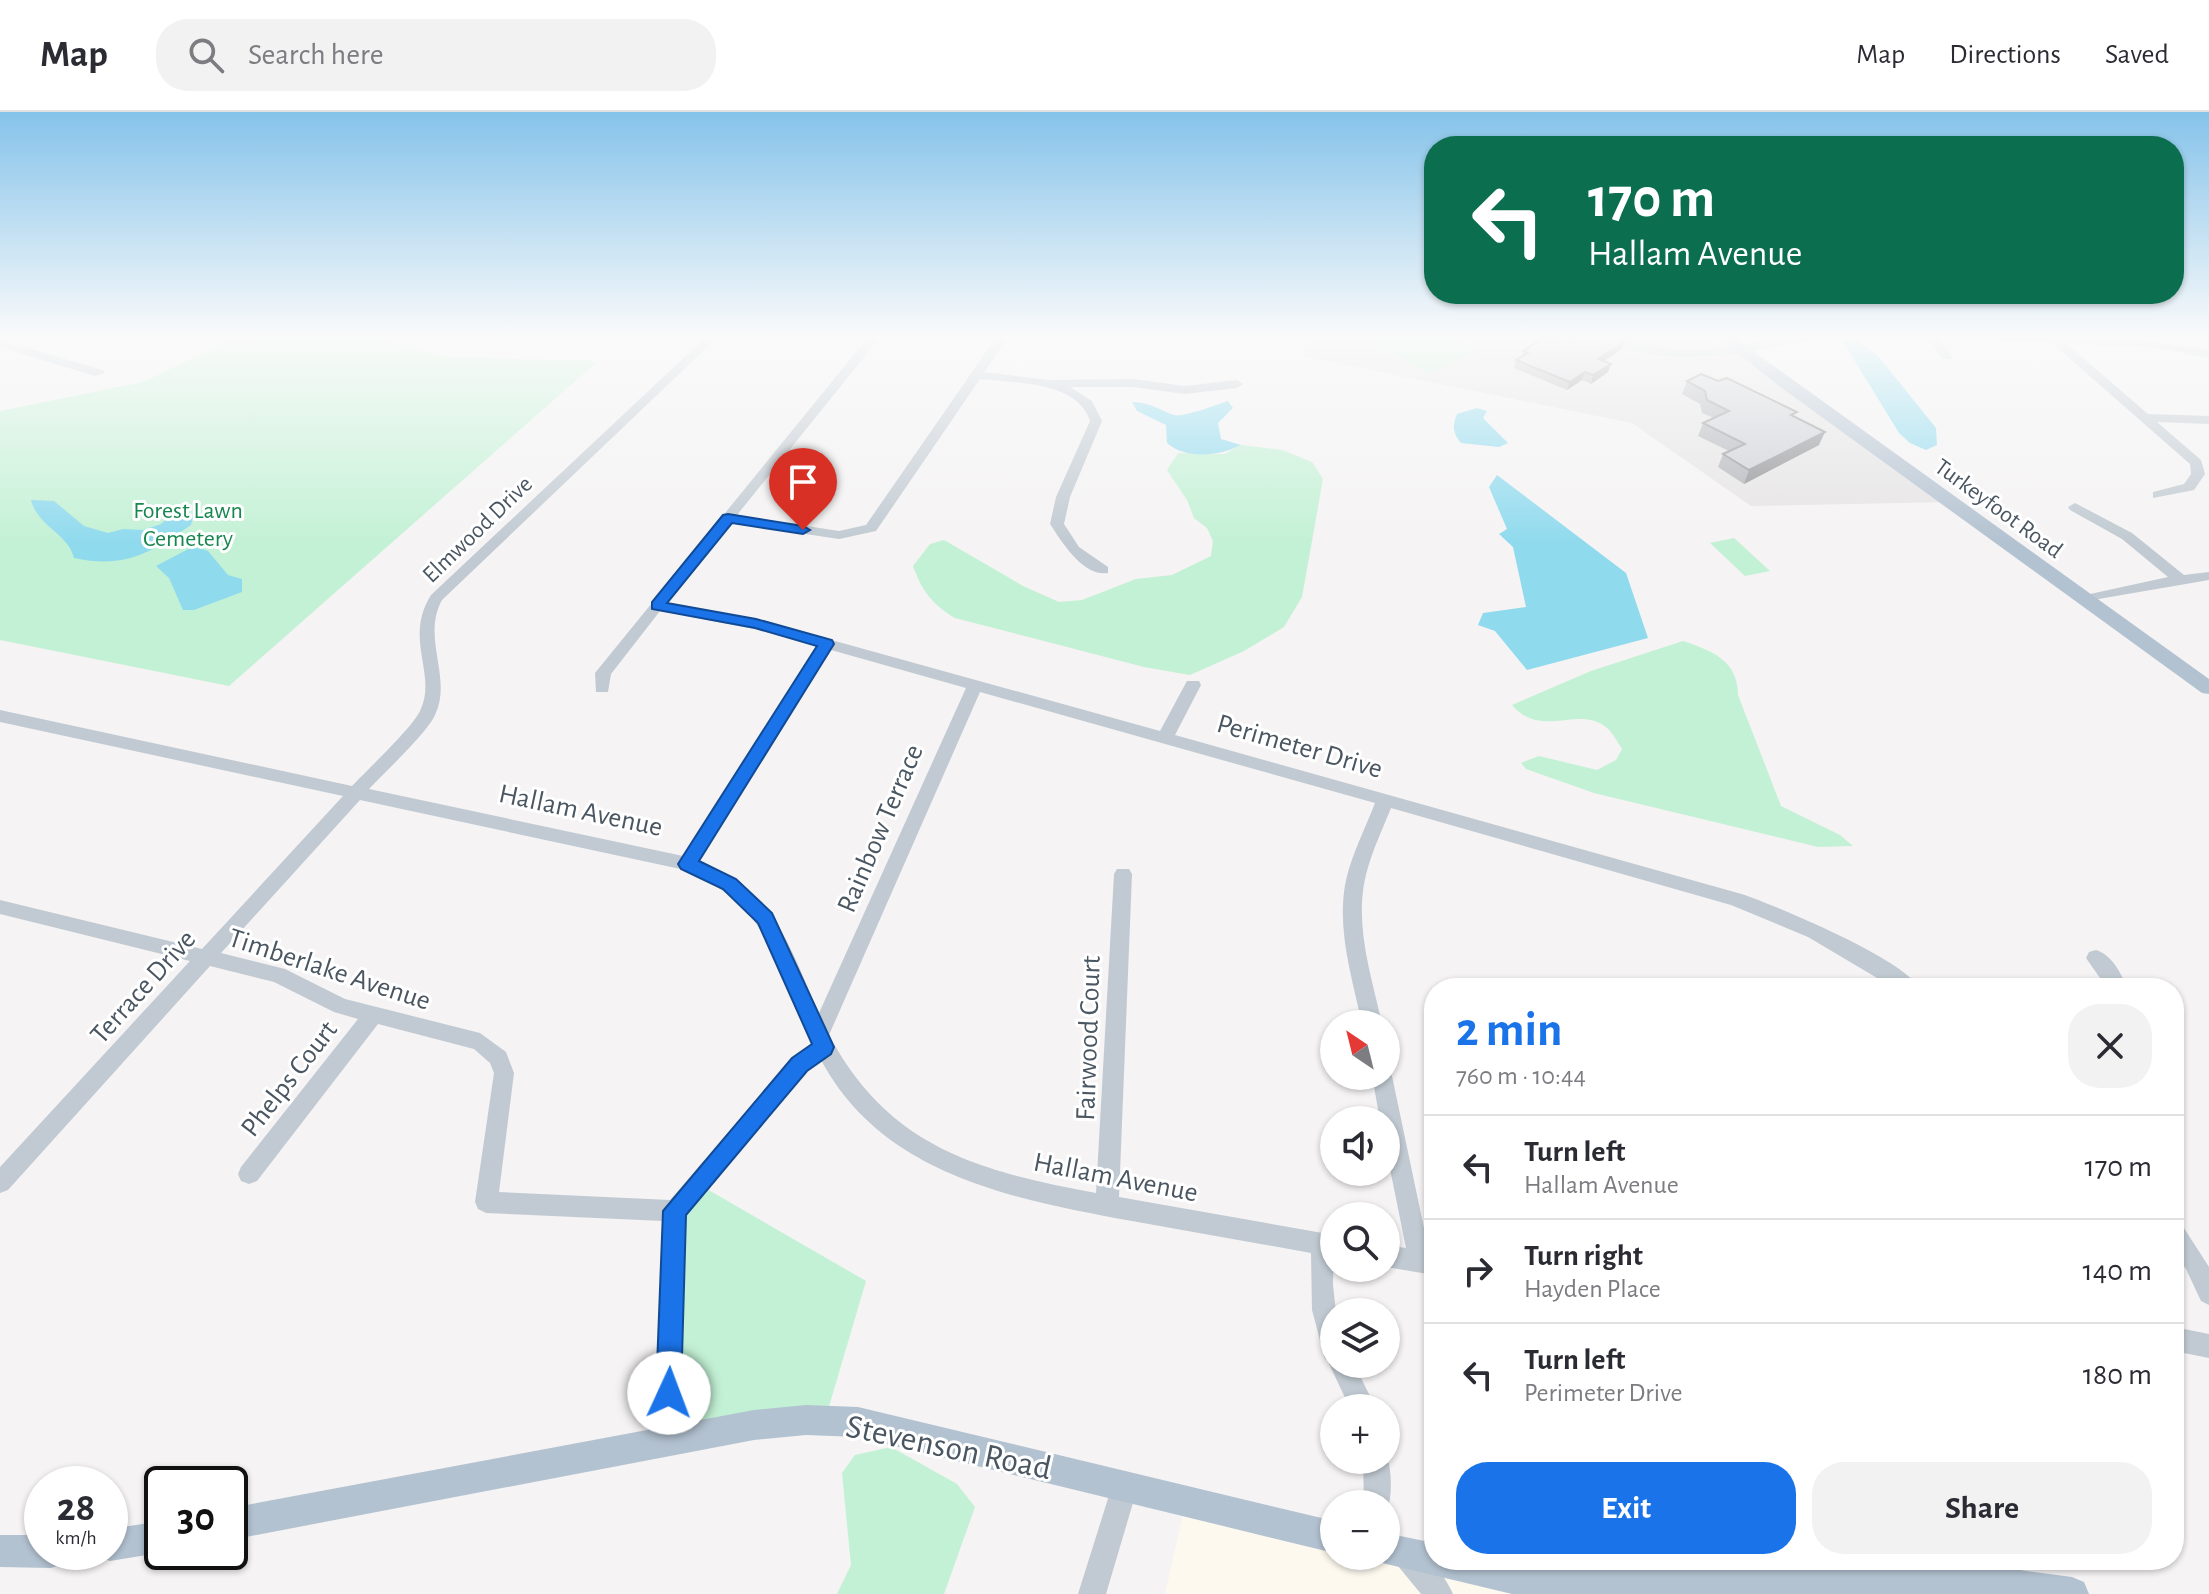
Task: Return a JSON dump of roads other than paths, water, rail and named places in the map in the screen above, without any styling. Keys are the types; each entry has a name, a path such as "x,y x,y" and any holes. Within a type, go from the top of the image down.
{"main road":[{"name":"Turkeyfoot Road","path":"1817,405 2209,688"},
{"name":"Stevenson Road","path":"248,1521 667,1440 806,1420 858,1422 1320,1534"},
{"path":"0,1551 24,1551"},
{"path":"1400,1553 1424,1560"},
{"path":"1457,1570 1512,1586 2005,1585 2072,1594"}],"street":[{"name":"Elmwood Drive","path":"358,792 421,723 433,703 434,690 424,631 425,618 436,598 640,405"},
{"path":"602,688 603,673 819,405"},
{"path":"728,518 839,535 871,528 956,405"},
{"path":"1089,405 1095,414 1095,429 1057,516 1061,531 1074,550 1103,570"},
{"path":"2131,405 2191,458 2198,474 2189,487 2158,495"},
{"path":"2146,418 2209,420"},
{"path":"2075,507 2127,536 2180,579"},
{"path":"2086,599 2209,576"},
{"name":"Perimeter Drive","path":"657,606 756,624 1763,907 1843,944 1894,978"},
{"path":"688,864 827,644"},
{"name":"Rainbow Terrace","path":"675,1211 821,1041 837,995 975,685"},
{"path":"1165,738 1193,685"},
{"name":"Hallam Avenue","path":"0,716 688,864 730,884 754,906 779,943 821,1041 846,1083 866,1107 900,1137 939,1161 1012,1187 1320,1243"},
{"name":"Terrace Drive","path":"0,1183 358,792"},
{"path":"1369,1010 1352,909 1355,881 1385,800"},
{"name":"Fairwood Court","path":"1107,1205 1123,874"},
{"name":"Timberlake Avenue","path":"0,907 278,975 341,1006 480,1042 499,1058 504,1073 486,1202 675,1211"},
{"path":"2096,958 2113,978"},
{"path":"802,998 837,995"},
{"name":"Phelps Court","path":"249,1174 372,1016"},
{"path":"1385,1090 1424,1251"},
{"path":"667,1440 675,1211"},
{"path":"2184,1247 2209,1293"},
{"path":"1400,1258 1424,1262"},
{"path":"2184,1341 2209,1346"},
{"path":"1092,1594 1125,1486"},
{"path":"1400,1556 1439,1594"}],"water":[{"path":"1134,405 1150,405 1174,415 1216,405 1231,405 1233,408 1218,423 1221,439 1241,445 1223,452 1184,452 1167,443 1166,425 1137,411"},
{"path":"1882,405 1918,405 1936,428 1937,445 1926,450 1910,443 1899,433"},
{"path":"1477,408 1487,411 1483,418 1508,443 1499,447 1461,443 1454,429 1457,414"},
{"path":"1497,475 1626,573 1648,638 1527,670 1495,631 1478,625 1483,613 1526,607 1513,547 1499,534 1507,529 1489,487"},
{"path":"31,500 54,501 84,526 108,533 123,529 143,530 161,524 172,514 185,512 193,517 191,525 149,551 123,560 92,561 74,558 66,542 40,517"},
{"path":"194,546 208,551 228,575 242,579 242,592 194,610 183,610 169,578 156,566"}],"park label":[{"name":"Forest Lawn Cemetery","path":"188,524"}]}
